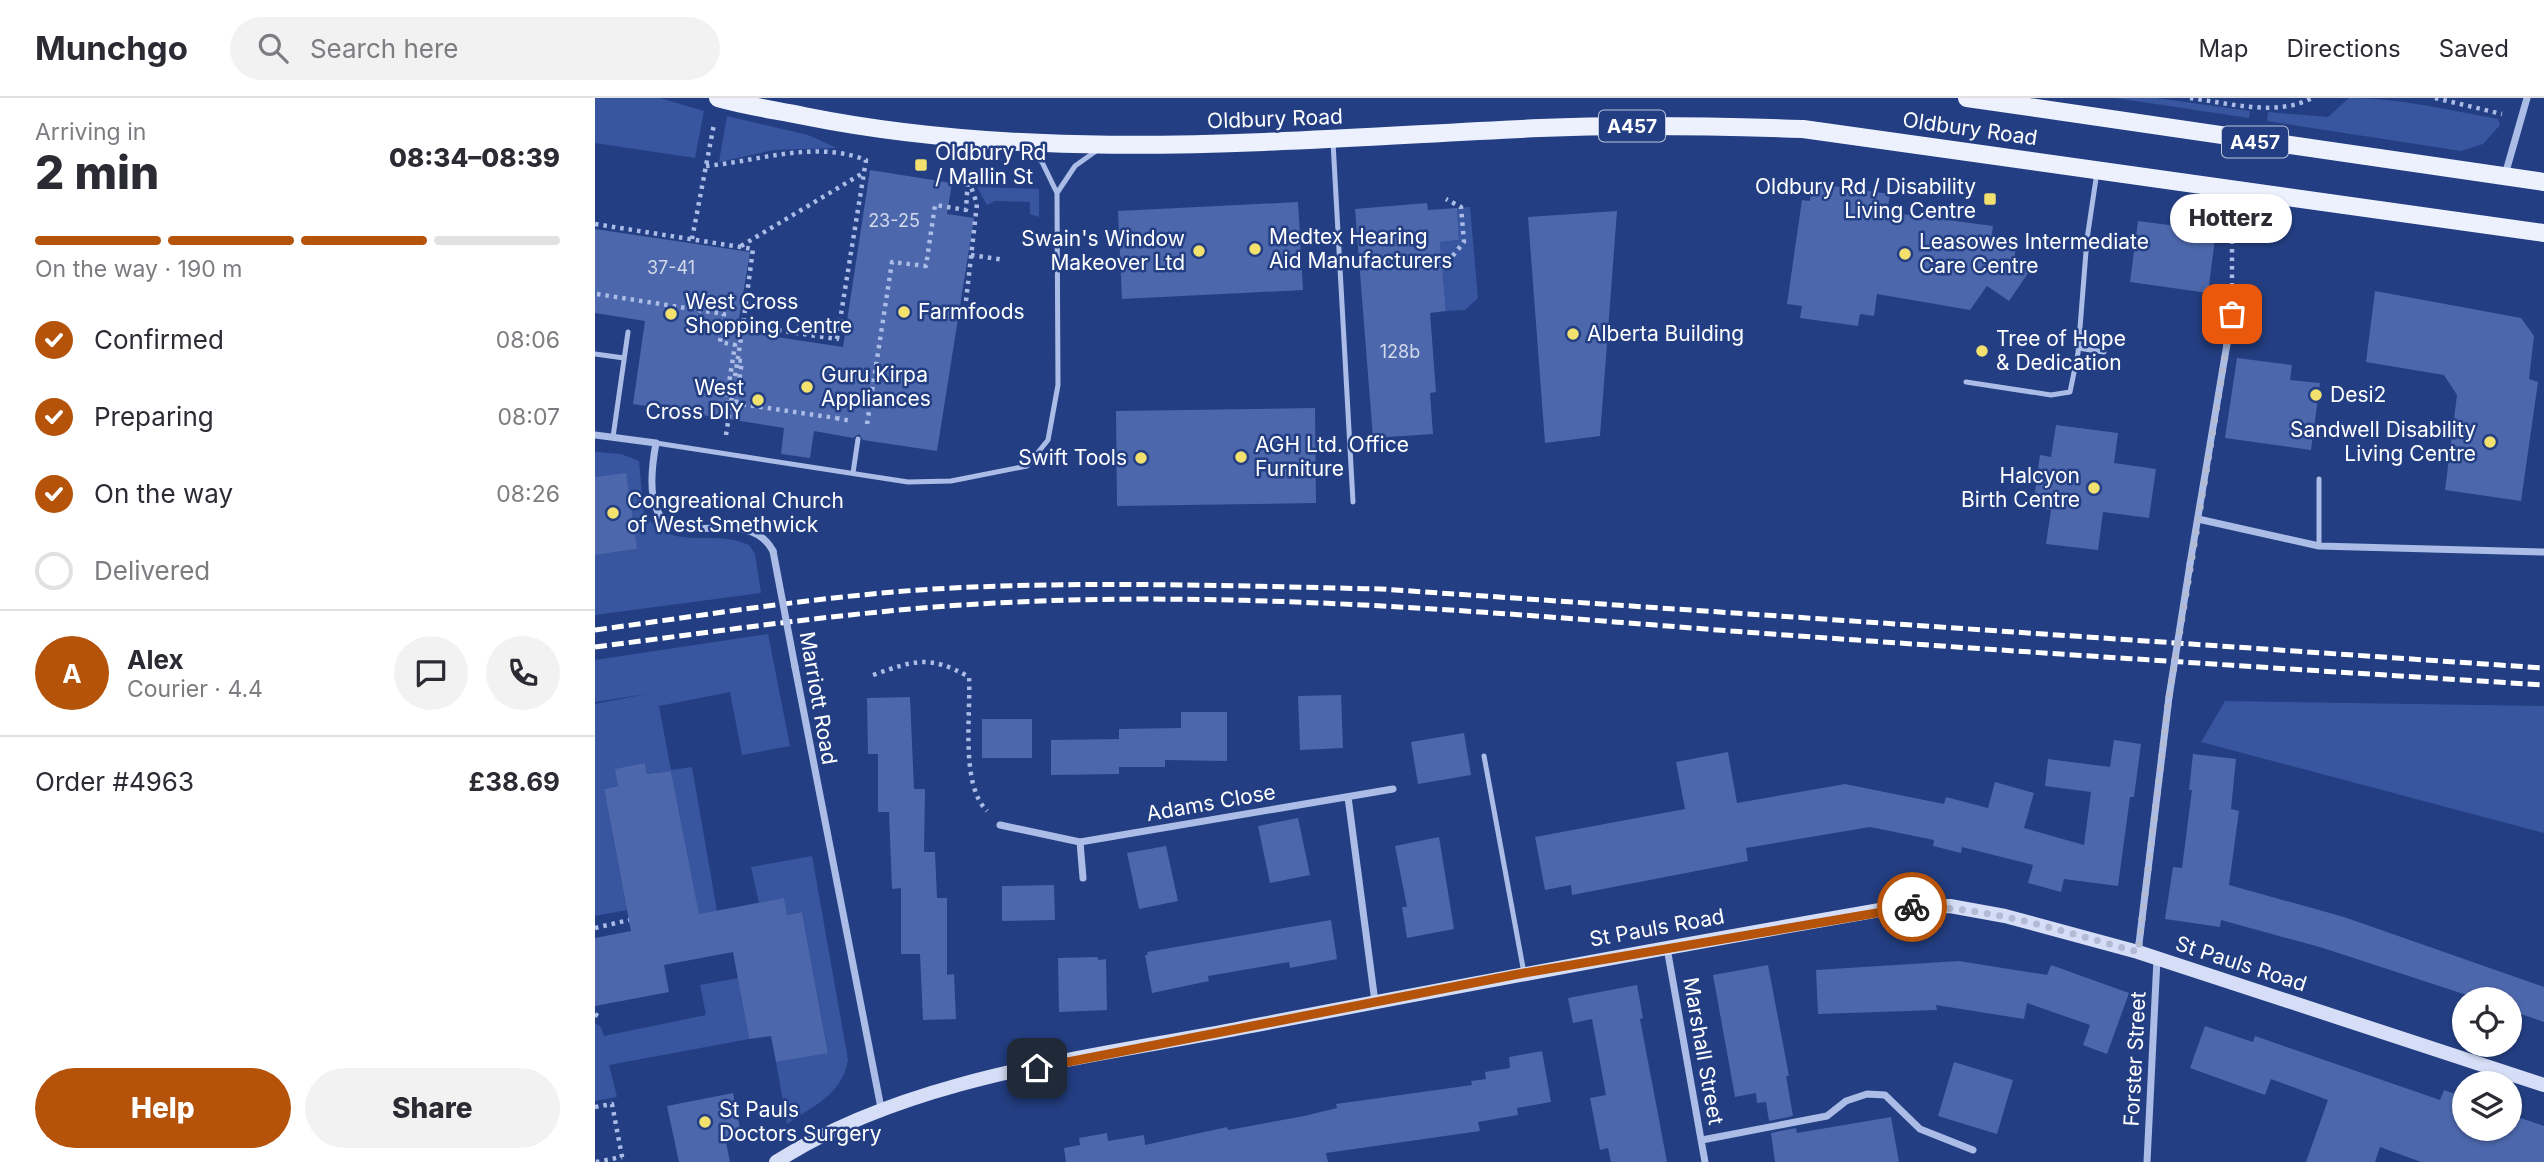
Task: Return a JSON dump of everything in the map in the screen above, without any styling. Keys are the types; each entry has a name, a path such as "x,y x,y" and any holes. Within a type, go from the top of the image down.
{"main road":[{"name":"Oldbury Road","path":"718,98 858,127 1016,142 1105,146 1333,141 1541,128 1678,125 1803,130 2544,233"},
{"name":"Oldbury Road","path":"1967,98 2544,182"},
{"name":"St Pauls Road","path":"776,1162 881,1108 1011,1073 1524,973 1897,907 1950,906 2005,916 2138,952 2544,1085"}],"street":[{"path":"2504,176 2527,98"},
{"path":"2138,952 2169,697 2232,314"},
{"path":"595,435 656,443"},
{"name":"Marriott Road","path":"656,443 650,482 656,513 680,526 751,532 768,540 773,551 881,1108"},
{"path":"2198,519 2319,546 2544,552"},
{"name":"Adams Close","path":"1000,825 1080,842 1393,789"},
{"path":"1348,797 1375,1002"},
{"path":"1080,842 1083,878"},
{"name":"Marshall Street","path":"1667,947 1705,1162"},
{"name":"Forster Street","path":"2147,1162 2157,959"},
{"path":"1702,1140 1827,1116 1846,1101 1867,1094 1885,1095 1920,1129 1973,1150"}],"lane":[{"path":"1333,141 1353,502"},
{"path":"656,443 908,482 951,481 1027,466 1048,440 1058,385 1057,193 1042,162 1016,142"},
{"path":"1057,193 1075,166 1105,146"},
{"path":"1966,382 2051,396 2070,392 2078,348 2087,239 2097,169"},
{"path":"613,437 628,332"},
{"path":"2078,348 2104,352"},
{"path":"595,354 624,358"},
{"path":"853,473 858,439"},
{"path":"2319,479 2319,546"},
{"path":"1484,756 1524,973"}],"path":[{"path":"2190,98 2260,107 2298,106 2312,98"},
{"path":"2435,98 2501,113"},
{"path":"692,239 714,124"},
{"path":"706,166 777,154 844,152 866,160 837,339 743,325"},
{"path":"739,246 863,173"},
{"path":"597,294 724,314 720,342 735,345 726,402 868,424 892,262 926,266 936,205 966,210 968,177 977,204 966,301"},
{"path":"1443,269 1465,242 1461,208 1446,199"},
{"path":"2232,216 2232,314"},
{"path":"595,224 753,249 729,419"},
{"path":"971,255 1004,260"},
{"path":"736,403 742,361 737,360"},
{"path":"873,676 916,660 952,667 969,677 970,776 981,805 1000,825"},
{"path":"595,928 628,920"},
{"path":"595,1107 612,1104 623,1159 596,1162"}],"shaded area":[{"path":"595,98 660,98 704,111 695,158 595,143"},
{"path":"2115,98 2157,98 2250,111 2249,118"},
{"path":"2349,98 2443,108 2498,119 2500,125 2483,144 2461,151 2267,121 2268,112 2328,117"},
{"path":"727,116 808,135 837,148 774,150 719,162"},
{"path":"977,187 1039,189 1039,217 1030,214 1030,202 995,201 987,205"},
{"path":"1470,207 1478,298 1465,310 1446,311 1440,242 1459,240 1457,208"},
{"path":"595,452 621,454 639,461 644,515 656,527 681,537 721,538 749,545 755,554 761,593 595,615 595,555 637,549 595,477"},
{"path":"768,634 790,746 742,755 730,692 659,706 671,770 692,767 717,911 699,915 671,771 647,774 645,763 618,786 604,789 627,910 595,916 595,704 646,694 595,702 595,660"},
{"path":"2225,701 2544,706 2544,833 2201,742"},
{"path":"812,856 848,1060 845,1072 833,1091 787,1124 776,1062 828,1052 802,912 787,915 784,899 759,903 751,867"},
{"path":"738,978 749,1039 609,1065 617,1097 595,1101 595,1023 601,1027 604,1036 706,1015 700,985"}],"building":[{"name":"West Cross Shopping Centre","path":"870,170 952,183 947,214 974,218 937,451 863,440 859,434 853,438 814,431 810,458 781,454 784,428 633,404 645,321 595,313 595,229 750,252 737,331 843,347"},
{"name":"Leasowes Intermediate Care Centre","path":"1812,183 1890,194 1887,212 1993,226 1991,241 2016,244 2014,263 2033,266 2009,301 1987,286 1970,310 1877,294 1874,316 1860,314 1858,326 1800,318 1802,306 1787,304 1802,200 1810,201"},
{"path":"1298,202 1303,290 1122,299 1118,211"},
{"path":"1427,203 1428,210 1457,208 1459,240 1440,242 1446,311 1430,313 1436,392 1430,393 1433,434 1373,438 1355,209"},
{"name":"Alberta Building","path":"1617,211 1600,436 1545,443 1528,217"},
{"path":"2138,221 2216,231 2208,293 2130,282"},
{"name":"Sandwell Disability Living Centre","path":"2375,291 2521,318 2534,336 2529,379 2538,382 2521,501 2445,490 2457,395 2444,375 2366,362"},
{"path":"2237,358 2292,365 2290,380 2320,383 2311,450 2225,438"},
{"path":"1315,408 1316,503 1117,506 1116,411"},
{"name":"Halcyon Birth Centre","path":"2056,425 2118,433 2114,463 2156,469 2149,518 2103,512 2098,550 2046,544 2051,510 2033,507 2040,455 2051,457"},
{"name":"Congreational Church of West Smethwick","path":"626,473 637,549 595,555 595,477"},
{"path":"1341,695 1343,748 1300,750 1298,696"},
{"path":"910,697 914,789 925,789 924,852 935,852 937,898 947,898 947,975 954,974 956,1019 923,1020 920,954 901,954 901,888 892,889 889,812 878,812 878,754 868,754 867,698"},
{"path":"1181,712 1227,712 1227,761 1165,760 1165,767 1119,767 1119,774 1051,775 1051,740 1119,739 1119,729 1181,728"},
{"path":"982,719 1032,719 1032,758 982,758"},
{"path":"1464,733 1471,775 1418,784 1411,742"},
{"path":"2114,740 2141,744 2134,797 2130,797 2118,886 2064,879 2061,892 2028,883 2033,865 1962,847 1961,853 1933,846 1934,840 1870,827 1746,848 1748,861 1572,895 1571,885 1545,890 1535,837 1685,809 1676,762 1728,752 1737,803 1845,784 1944,804 1946,797 1988,808 1995,782 2034,793 2024,828 2084,845 2091,792 2045,786 2048,759 2110,767"},
{"path":"2193,754 2236,759 2231,809 2239,811 2229,885 2344,917 2544,987 2544,1022 2522,1014 2522,987 2452,987 2452,990 2323,948 2221,920 2220,927 2165,919 2173,867 2182,868 2192,790 2189,790"},
{"path":"645,763 647,774 671,771 699,914 784,898 787,915 802,912 828,1053 776,1062 771,1036 749,1039 733,952 664,965 669,992 595,1006 595,938 631,931 604,789 618,786 615,769"},
{"path":"1298,818 1310,875 1270,883 1258,826"},
{"path":"1439,837 1454,929 1407,938 1402,907 1407,907 1395,846"},
{"path":"1166,846 1178,901 1139,909 1127,853"},
{"path":"1054,885 1055,920 1002,921 1002,886"},
{"path":"1331,920 1337,959 1290,968 1289,962 1208,976 1209,981 1152,993 1145,955 1148,955 1147,952"},
{"path":"1098,957 1098,960 1106,959 1107,1010 1059,1012 1058,958"},
{"path":"1959,961 2047,975 2051,965 2129,993 2107,1054 2083,1045 2090,1025 2027,1003 2024,1019 1936,1005 1937,1010 1818,1014 1816,970"},
{"path":"1768,965 1789,1076 1786,1076 1793,1116 1769,1121 1766,1102 1757,1103 1756,1093 1735,1097 1713,975"},
{"path":"1637,985 1643,1018 1640,1019 1667,1162 1611,1162 1608,1148 1600,1150 1590,1098 1606,1095 1592,1019 1573,1023 1568,998"},
{"path":"2205,1026 2253,1042 2255,1036 2440,1100 2444,1090 2452,1093 2452,1141 2522,1141 2522,1118 2544,1126 2544,1162 2421,1162 2380,1147 2375,1162 2306,1162 2328,1100 2271,1079 2265,1095 2190,1068"},
{"path":"1542,1051 1551,1102 1517,1108 1518,1115 1478,1122 1480,1131 1326,1153 1328,1162 1066,1162 1064,1148 1080,1145 1079,1138 1107,1133 1108,1141 1144,1135 1145,1145 1227,1127 1228,1130 1304,1116 1337,1108 1336,1104 1472,1085 1471,1081 1486,1079 1485,1072 1510,1068 1509,1057"},
{"path":"1954,1062 2013,1080 1997,1134 1938,1116"},
{"name":"St Pauls Doctors Surgery","path":"733,1093 742,1139 726,1142 730,1162 679,1162 667,1106"},
{"path":"1891,1117 1899,1162 1775,1162 1771,1133 1796,1128 1797,1133"}],"railway":[{"path":"595,630 773,605 952,588 1113,584 1381,589 2544,668"},
{"path":"595,647 895,610 995,603 1179,599 1455,610 2544,685"}],"way so far":[{"path":"1912,907 1950,906 2005,916 2138,952 2169,697 2232,314"}],"place":[{"name":"Oldbury Rd / Mallin St","path":"921,165"},
{"name":"Oldbury Rd / Disability Living Centre","path":"1990,199"},
{"name":"Medtex Hearing Aid Manufacturers","path":"1255,249"},
{"name":"Swain's Window Makeover Ltd","path":"1199,251"},
{"name":"Leasowes Intermediate Care Centre","path":"1905,254"},
{"name":"Farmfoods","path":"904,312"},
{"name":"West Cross Shopping Centre","path":"671,314"},
{"name":"Hotterz","path":"2232,314"},
{"name":"Alberta Building","path":"1573,334"},
{"name":"Tree of Hope & Dedication","path":"1982,351"},
{"name":"Guru Kirpa Appliances","path":"807,387"},
{"name":"Desi2","path":"2316,395"},
{"name":"West Cross DIY","path":"758,400"},
{"name":"Sandwell Disability Living Centre","path":"2490,442"},
{"name":"AGH Ltd. Office Furniture","path":"1241,457"},
{"name":"Swift Tools","path":"1141,458"},
{"name":"Halcyon Birth Centre","path":"2094,488"},
{"name":"Congreational Church of West Smethwick","path":"613,513"},
{"name":"St Pauls Doctors Surgery","path":"705,1122"}],"route":[{"path":"1037,1068 1524,973 1897,907 1912,907"}]}
